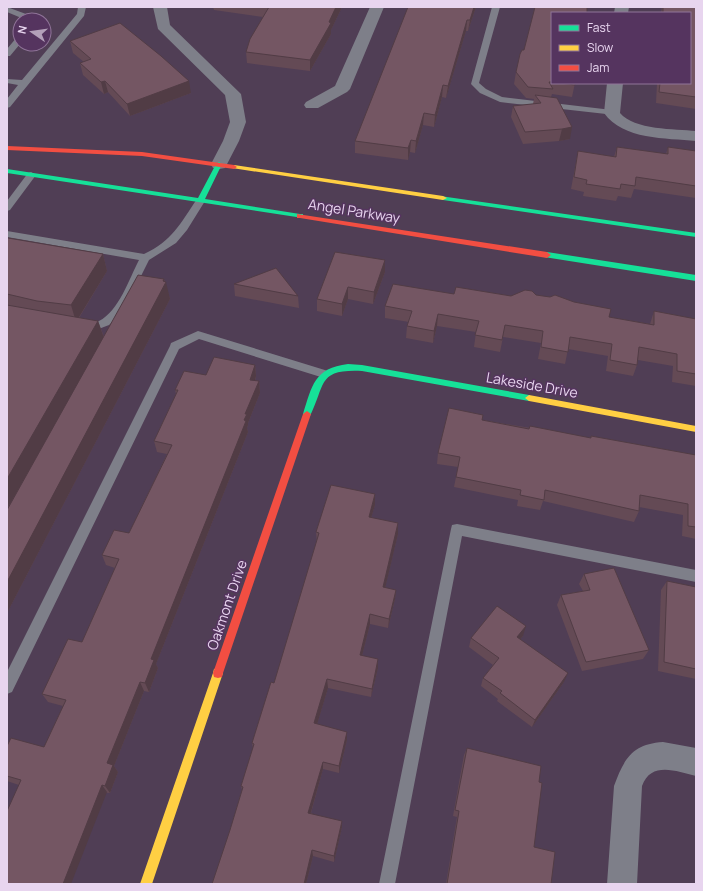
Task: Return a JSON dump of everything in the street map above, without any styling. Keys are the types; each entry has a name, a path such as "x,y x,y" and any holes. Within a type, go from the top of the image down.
{"main road":[{"name":"Angel Parkway","path":"7,148 142,154 696,234"},
{"path":"200,201 219,164"},
{"name":"Angel Parkway","path":"7,171 696,278"},
{"name":"Lakeside Drive","path":"324,374 331,369 344,366 362,368 696,430"},
{"name":"Oakmont Drive","path":"146,884 319,380 324,374"}],"street":[{"path":"160,7 163,26 233,94 238,122 231,141 219,164"},
{"path":"312,105 342,89 377,7"},
{"path":"614,84 616,118 633,128 696,136"},
{"path":"622,884 628,786 631,775 642,762 656,756 667,756 696,762"}],"lane":[{"path":"7,105 81,14 82,7"},
{"path":"496,7 475,84 483,91 500,99 616,118"},
{"path":"7,81 24,83"},
{"path":"7,208 31,175"},
{"path":"7,234 145,258 163,250 179,236 200,201"},
{"path":"70,326 94,327 108,320 119,306 145,258"},
{"path":"7,687 175,346 198,335 324,374"},
{"path":"387,884 458,529 696,576"}],"building":[{"path":"269,7 336,7 329,22 331,23 310,60 246,52 250,39"},
{"path":"408,7 474,7 470,20 467,20 448,86 443,85 435,115 424,113 416,141 411,140 408,148 355,141"},
{"path":"535,7 587,7 587,12 551,12 551,82 549,82 553,89 528,87 516,72 520,54 522,50 524,50"},
{"path":"663,7 696,7 696,97 659,92 660,84 691,84 691,12 663,12"},
{"path":"120,23 189,81 127,104 105,81 101,82 80,63 91,59 70,41"},
{"path":"535,95 557,98 572,127 525,132 513,106 541,103"},
{"path":"617,147 668,154 668,147 696,151 696,186 636,177 635,186 621,184 620,189 586,184 587,180 574,177 578,151 616,157"},
{"path":"8,238 103,254 71,305 37,301 7,294"},
{"path":"335,252 385,260 374,292 348,287 342,304 317,299"},
{"path":"276,268 298,296 234,284"},
{"path":"138,275 164,279 163,281 166,282 7,582 7,510"},
{"path":"393,284 454,294 456,287 511,296 525,290 532,291 536,295 550,297 555,295 574,302 611,309 609,317 654,325 654,311 696,319 696,374 677,371 677,354 639,347 637,365 610,360 612,344 570,337 568,352 541,347 543,331 505,325 502,340 475,335 479,321 438,314 434,331 407,326 412,311 385,306"},
{"path":"7,305 98,321 7,479"},
{"path":"214,357 255,365 250,380 259,381 245,414 247,414 244,420 246,421 151,659 154,660 145,683 140,682 107,763 113,765 105,786 102,785 63,884 7,884 7,811 21,780 7,776 7,746 11,738 44,747 66,700 42,694 68,639 82,642 119,559 102,555 114,530 129,533 172,445 154,441 178,390 175,390 184,371 206,375"},
{"path":"449,408 483,415 482,420 529,429 530,426 591,438 591,436 696,455 696,527 688,526 688,504 640,495 639,511 545,490 544,500 520,495 521,490 456,477 460,457 438,453"},
{"path":"331,485 375,494 369,517 398,523 383,587 396,590 389,619 370,614 360,655 378,659 372,689 327,679 314,723 347,732 339,766 323,762 308,813 342,821 334,856 312,850 304,884 212,884 243,787 241,786 254,744 252,743 271,682 274,683 319,533 316,532"},
{"path":"614,568 649,650 586,662 561,595 590,590 584,574"},
{"path":"667,581 696,587 696,669 664,662"},
{"path":"497,606 526,626 517,637 568,673 535,720 500,693 502,691 483,678 499,658 471,638"},
{"path":"467,748 541,766 539,782 542,783 534,847 555,852 551,884 447,884 459,811 455,810"}],"traffic: fast":[{"path":"200,201 219,164"},
{"path":"7,171 300,216"},
{"path":"443,198 696,235"},
{"path":"547,255 696,278"},
{"path":"307,414 315,392 323,377 329,372 348,367 362,368 529,398"}],"traffic: slow":[{"path":"234,167 443,198"},
{"path":"529,398 696,429"},
{"path":"146,884 218,673"}],"traffic: jam":[{"path":"7,148 142,154 234,167"},
{"path":"300,216 547,255"},
{"path":"218,673 307,414"}]}
